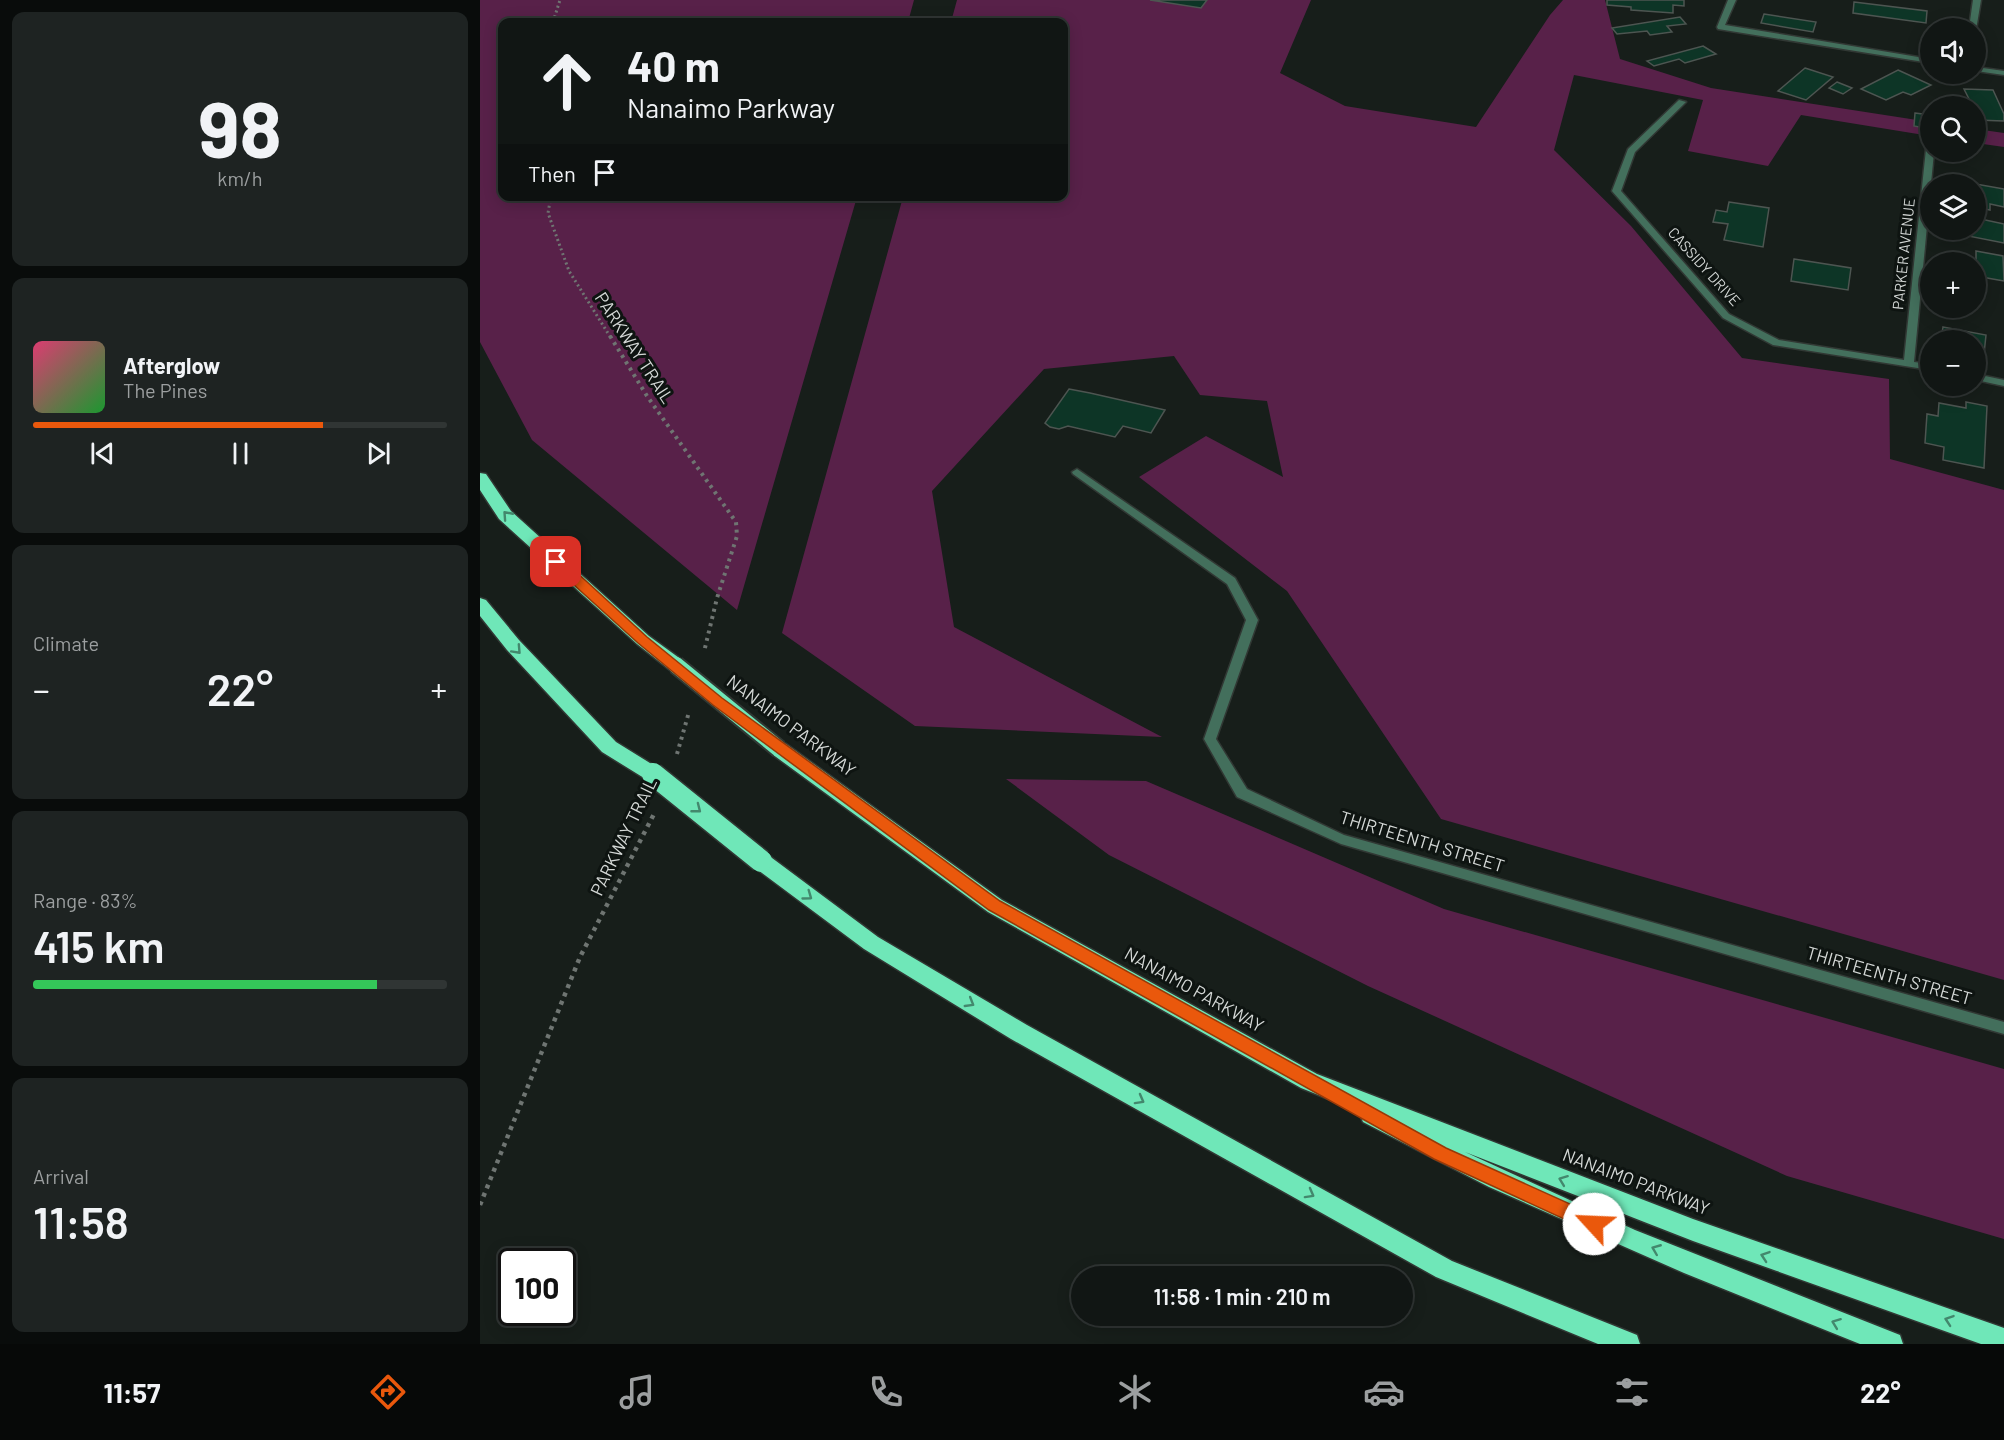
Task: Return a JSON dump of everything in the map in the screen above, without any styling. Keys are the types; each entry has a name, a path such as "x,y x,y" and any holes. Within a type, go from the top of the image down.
{"highway":[{"name":"NANAIMO PARKWAY","path":"480,478 505,514 643,640 778,748 994,906 1308,1081 1694,1230 2004,1340"},
{"path":"480,604 513,645 609,747 651,773 761,861 871,943 1029,1038 1444,1269 1628,1344"},
{"path":"1308,1081 1440,1154 1594,1224 1891,1344"}],"street":[{"path":"1732,0 1721,27 1920,60"},
{"path":"1974,18 1977,0"},
{"path":"1986,70 2004,73"},
{"name":"CASSIDY DRIVE","path":"1682,102 1631,151 1616,191 1726,316 1776,343 1920,366"},
{"name":"PARKER AVENUE","path":"1909,363 1929,162"},
{"path":"1986,379 2004,383"},
{"name":"THIRTEENTH STREET","path":"1077,471 1231,581 1252,620 1210,739 1242,793 1341,839 2004,1028"}],"path":[{"path":"554,18 560,0"},
{"name":"PARKWAY TRAIL","path":"550,201 548,213 569,271 647,396 736,522 737,536 717,598 704,656"},
{"name":"PARKWAY TRAIL","path":"674,761 689,709"},
{"name":"PARKWAY TRAIL","path":"480,1205 580,957 656,810"}],"shaded area":[{"path":"480,0 914,0 909,18 498,18 498,201 856,201 737,610 532,440 480,342"},
{"path":"957,0 1311,0 1280,73 1345,106 1476,127 1550,15 1563,0 1605,0 1620,59 1711,88 1920,120 1920,134 1801,115 1768,166 1688,151 1703,100 1574,75 1554,150 1631,226 1742,358 1889,379 1890,459 2004,490 2004,980 1441,819 1287,591 1139,477 1206,436 1283,477 1267,401 1200,395 1174,356 1044,369 932,491 954,627 1162,737 915,726 782,633 902,201 1068,201 1068,18 952,18"},
{"path":"1986,130 2004,133 2004,147 1986,144"},
{"path":"1006,779 1146,781 1444,909 2004,1069 2004,1239 1787,1176 1368,986 1109,855"}],"building":[{"path":"1150,0 1207,0 1201,8"},
{"path":"1607,0 1684,0 1684,6 1673,5 1673,13 1631,10 1631,7 1607,5"},
{"path":"1854,2 1927,11 1926,18 1920,18 1920,22 1853,13"},
{"path":"1764,14 1816,22 1813,32 1761,23"},
{"path":"1680,17 1686,24 1667,26 1672,32 1650,35 1647,31 1617,34 1612,28"},
{"path":"1703,46 1716,54 1685,63 1679,59 1654,66 1647,61"},
{"path":"1805,68 1833,77 1806,100 1778,91"},
{"path":"1898,70 1920,80 1920,84 1931,85 1911,95 1903,92 1886,100 1861,89"},
{"path":"1837,82 1852,88 1843,94 1829,88"},
{"path":"1964,89 1993,90 2004,114 2004,121 1986,120 1986,96 1968,96"},
{"path":"1915,113 1920,114 1920,127 1914,126"},
{"path":"1986,186 2004,189 2004,207 1990,204 1990,210 1986,209"},
{"path":"1729,202 1769,208 1763,247 1724,240 1728,224 1713,222 1716,210 1727,212"},
{"path":"1986,220 2004,224 2004,243 1986,239"},
{"path":"1986,253 2003,256 2004,281 1986,278"},
{"path":"1794,259 1851,268 1848,290 1791,281"},
{"path":"1943,327 1959,330 1943,330"},
{"path":"1069,389 1165,410 1151,433 1123,426 1115,437 1068,426 1059,429 1050,427 1045,423"},
{"path":"1966,402 1987,406 1984,468 1943,460 1944,447 1925,443 1927,414 1938,416 1939,403 1966,408"}],"route":[{"path":"556,562 643,640 717,701 994,906 1440,1154 1594,1224"}]}
